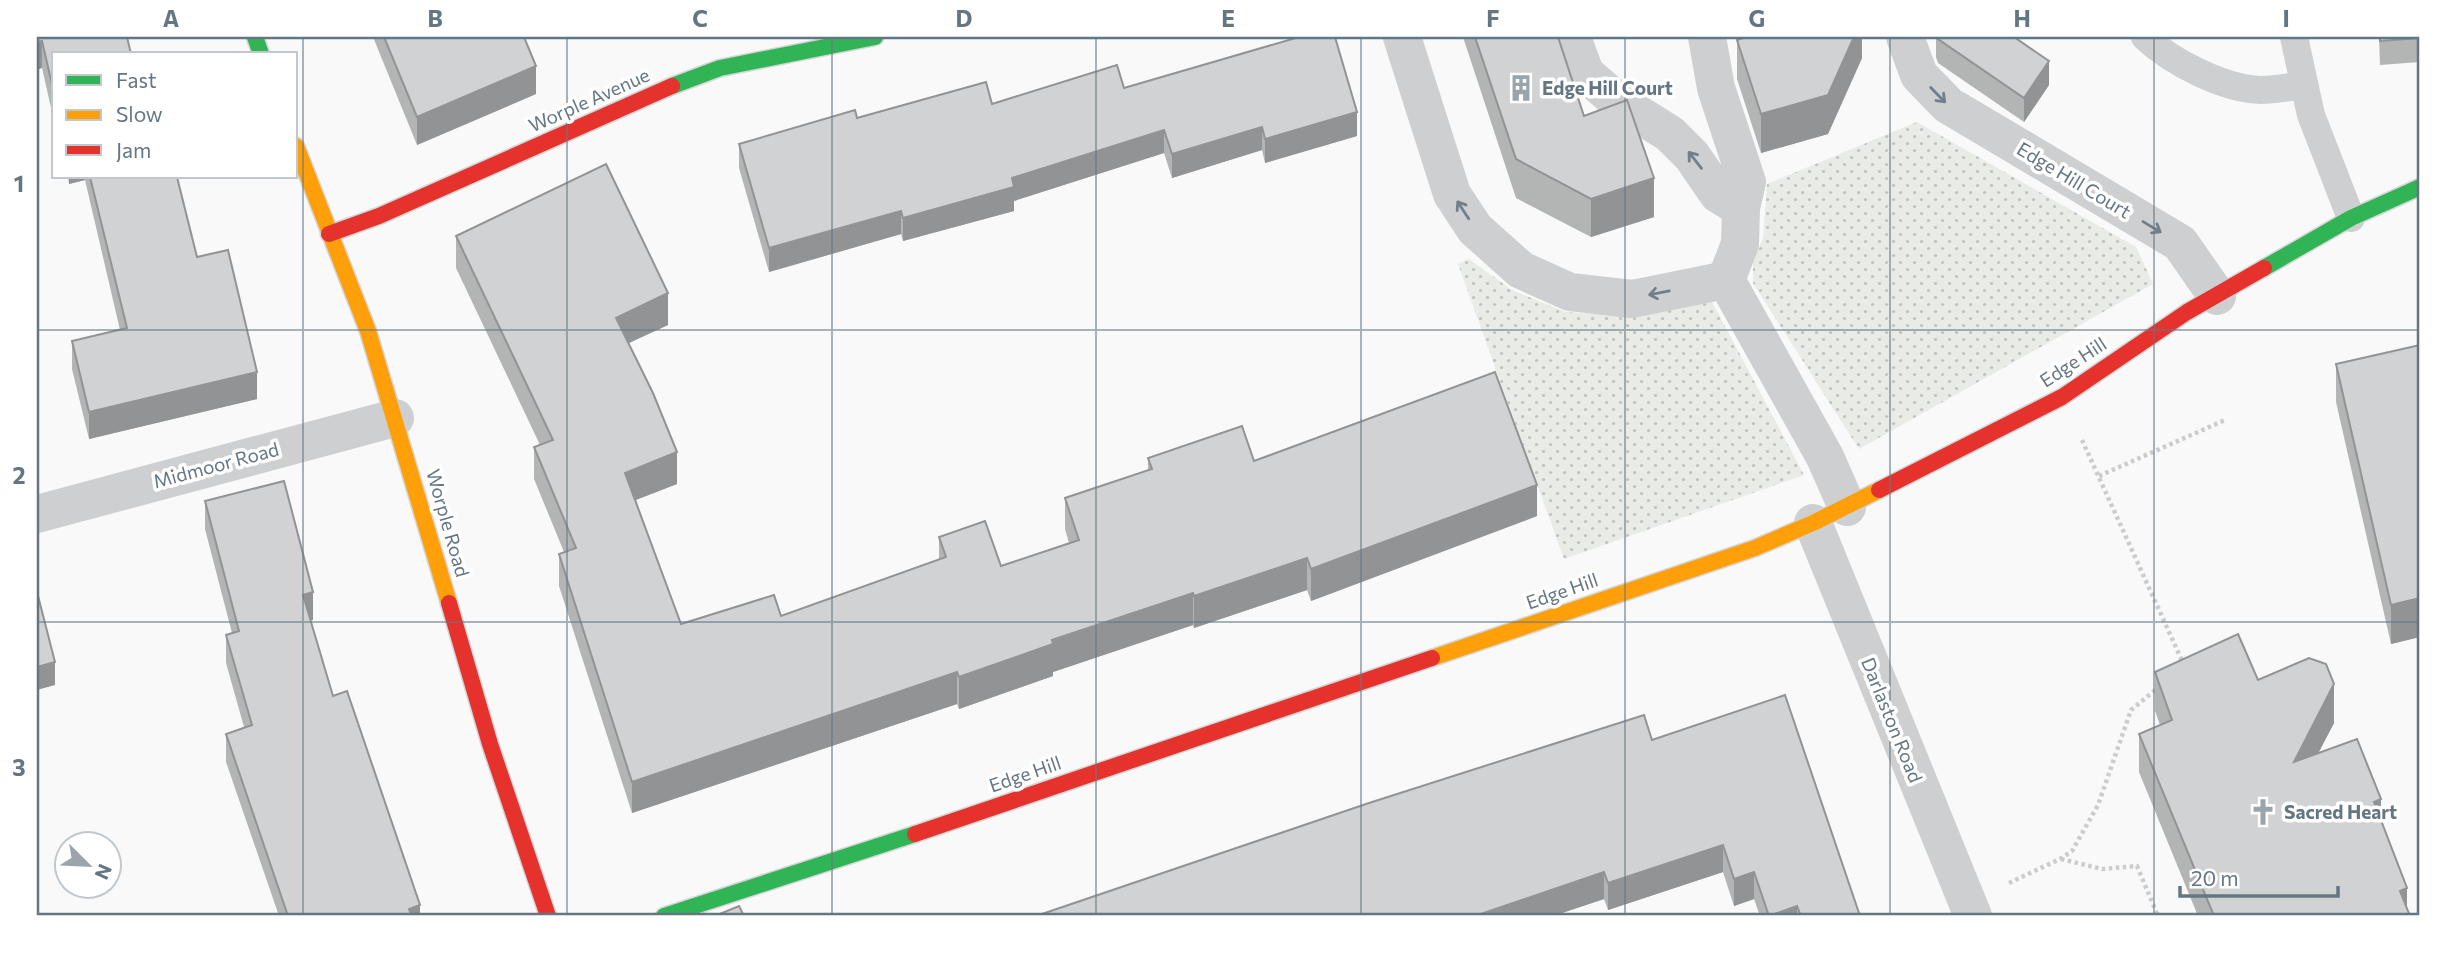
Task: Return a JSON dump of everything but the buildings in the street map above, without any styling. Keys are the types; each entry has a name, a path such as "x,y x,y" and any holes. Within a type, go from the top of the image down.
{"street":[{"name":"Worple Avenue","path":"329,234 379,216 686,80 720,68 875,37"},
{"path":"1402,37 1452,194 1475,229 1521,270 1570,292 1632,299 1726,280"},
{"path":"1572,37 1585,73 1616,100 1670,134 1692,156 1718,194 1741,208"},
{"path":"1707,37 1716,88 1746,182 1741,208 1740,244 1726,280"},
{"name":"Edge Hill Court","path":"1905,37 1919,75 1948,105 2180,243 2217,296"},
{"name":"Worple Road","path":"298,151 368,331 487,735 548,916"},
{"name":"Edge Hill","path":"664,916 982,812 1755,548 1830,515 2062,397 2187,312 2351,218 2420,187"},
{"path":"1726,280 1825,457 1830,515"},
{"name":"Midmoor Road","path":"37,514 395,418"},
{"name":"Darlaston Road","path":"1830,515 1973,916"}],"lane":[{"path":"2145,37 2157,49 2222,83 2261,90 2304,85"},
{"path":"2294,37 2311,115 2351,218"}],"path":[{"path":"2062,397 2185,666"},
{"path":"2099,476 2225,421"},
{"path":"2011,882 2072,851 2098,805 2131,710 2163,684"},
{"path":"2060,859 2102,869 2137,866 2158,916"}],"shaded area":[{"path":"1917,122 2136,247 2153,284 1859,449 1753,283 1753,262 1763,238 1767,184"},
{"path":"1469,259 1512,290 1566,312 1636,316 1711,300 1804,475 1564,559 1458,264"}],"traffic: fast":[{"path":"255,37 260,52"},
{"path":"672,86 720,68 875,37"},
{"path":"2264,268 2351,218 2420,187"},
{"path":"664,916 915,834"}],"traffic: slow":[{"path":"298,151 368,331 449,603"},
{"path":"1432,658 1755,548 1879,490"}],"traffic: jam":[{"path":"329,234 379,216 672,86"},
{"path":"1879,490 2062,397 2187,312 2264,268"},
{"path":"449,603 490,744 548,916"},
{"path":"915,834 1432,658"}],"place":[{"name":"Edge Hill Court","path":"1521,88"},
{"name":"Sacred Heart","path":"2263,812"}]}
